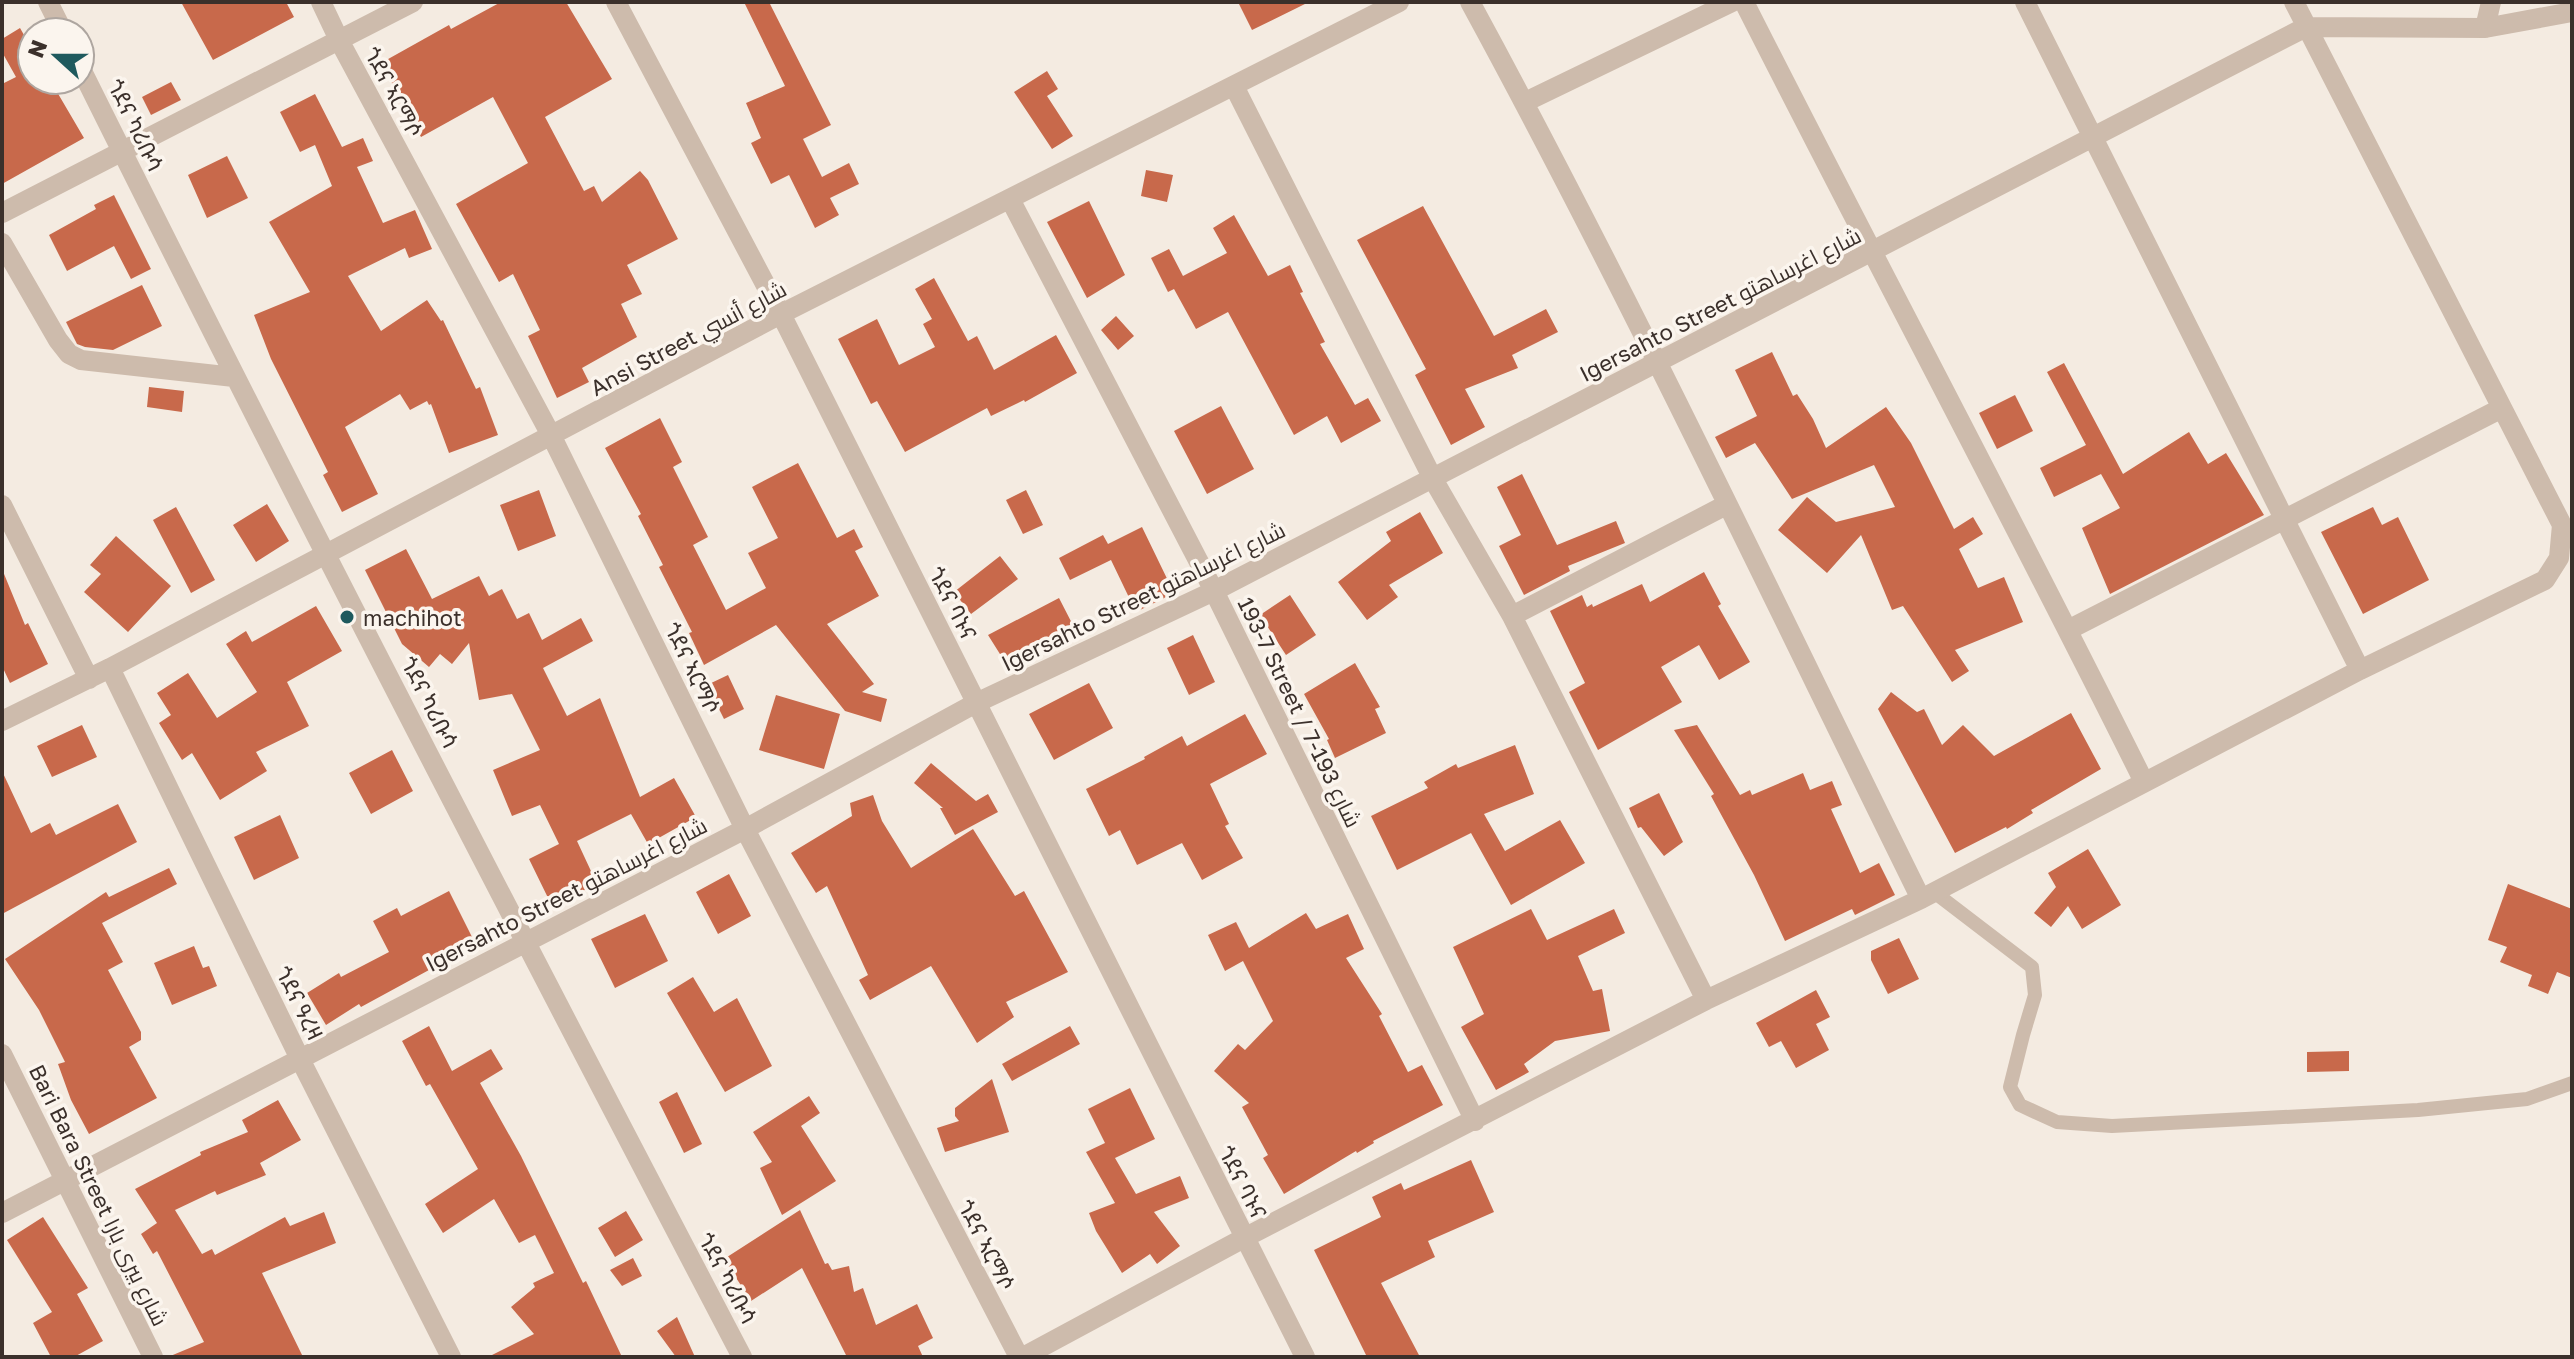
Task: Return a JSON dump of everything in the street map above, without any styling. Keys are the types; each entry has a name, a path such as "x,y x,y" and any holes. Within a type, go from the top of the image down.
{"street":[{"name":"ጎደና ኣርማሶ","path":"321,2 552,437 745,829 1021,1357"},
{"path":"2,213 413,2"},
{"name":"ጎደና ባኑና","path":"616,2 781,314 1305,1357"},
{"name":"Ansi Street شارع أنسي","path":"2,721 89,679 781,314 1399,2"},
{"path":"1470,2 1525,102 1726,505 1928,895"},
{"path":"1525,102 1732,2"},
{"path":"1744,2 2144,782"},
{"path":"2025,2 2360,670"},
{"path":"1021,1357 1244,1238 1706,1000 1928,895 2360,670 2545,580 2559,558 2562,525 2294,2"},
{"path":"2485,28 2491,2"},
{"path":"2306,27 2485,28 2572,12"},
{"name":"Igersahto Street شارع اغرساهتو","path":"2,1213 745,829 976,703 1214,591 2306,27"},
{"path":"1234,86 1433,479 1512,616 1706,1000"},
{"name":"ጎደና ካሪቡሳ","path":"94,96 234,377 742,1357"},
{"name":"193-7 Street / شارع 193-7","path":"1010,199 1214,591 1475,1121"},
{"path":"2,243 69,354 81,360 234,377"},
{"path":"2068,630 2502,408"},
{"path":"2,505 89,679"},
{"path":"1512,616 1726,505"},
{"name":"ጎደና ዓረዛ","path":"110,668 300,1059 451,1357"},
{"name":"Bari Bara Street شارع بيرى بارا","path":"2,1054 153,1357"}],"lane":[{"path":"1928,895 2032,967 2035,995 2010,1087 2020,1105 2057,1122 2112,1126 2418,1110 2527,1099 2572,1083"}],"building":[{"path":"181,2 286,2 294,17 213,60"},
{"path":"501,2 566,2 612,79 545,117 584,191 594,186 602,202 640,171 648,180 678,239 627,265 642,294 621,304 637,337 582,368 589,382 557,398 528,336 540,330 513,274 499,282 456,204 528,163 493,97 421,137 381,63 449,25 451,29"},
{"path":"744,2 769,2 831,125 803,139 822,177 849,163 859,184 830,198 839,215 815,228 789,175 771,184 751,143 761,138 746,103 785,86"},
{"path":"1238,2 1309,2 1252,30"},
{"path":"16,30 16,77 2,52 2,39"},
{"path":"1047,71 1058,89 1047,96 1073,136 1052,149 1014,92"},
{"path":"16,77 16,96 59,96 84,138 2,184 2,84"},
{"path":"171,82 181,100 151,115 142,97"},
{"path":"315,94 342,147 363,138 373,161 357,167 383,223 415,210 432,249 409,258 405,248 348,276 381,331 427,300 443,320 476,389 480,387 498,435 449,453 431,404 427,401 410,410 400,394 345,427 378,494 342,512 323,475 328,472 271,359 254,315 310,292 269,222 332,186 315,145 300,152 280,112"},
{"path":"227,156 248,198 207,218 188,175"},
{"path":"1146,170 1173,175 1167,202 1141,196"},
{"path":"114,195 151,269 131,279 114,246 67,271 49,235 96,209 94,205"},
{"path":"1089,201 1125,275 1087,298 1047,222"},
{"path":"1423,206 1494,336 1546,309 1558,332 1512,355 1518,368 1465,389 1485,427 1451,445 1415,375 1426,369 1357,240"},
{"path":"1234,215 1268,276 1290,265 1303,292 1300,293 1325,342 1320,344 1355,405 1368,398 1381,421 1341,443 1327,416 1294,435 1228,312 1196,329 1174,289 1168,292 1151,258 1169,249 1183,276 1227,253 1213,228"},
{"path":"934,278 968,341 977,336 994,370 1056,335 1077,373 1025,402 991,416 987,408 905,452 877,401 871,404 838,339 877,319 899,365 935,347 923,324 932,319 915,289"},
{"path":"142,285 162,326 113,350 77,344 66,322"},
{"path":"1116,316 1134,336 1118,350 1101,330"},
{"path":"1772,352 1793,396 1797,394 1813,419 1826,448 1886,407 1911,443 1954,529 1973,517 1983,534 1959,549 1978,588 2004,577 2023,622 1955,650 1969,671 1952,682 1903,606 1892,610 1861,535 1827,573 1778,530 1807,497 1836,522 1895,507 1874,465 1792,499 1755,443 1726,458 1715,437 1757,416 1735,370"},
{"path":"2064,363 2123,474 2189,432 2208,464 2226,453 2264,515 2110,594 2082,528 2120,508 2101,474 2054,497 2040,468 2086,445 2047,372"},
{"path":"149,387 184,391 182,412 147,407"},
{"path":"2015,395 2033,431 1997,449 1979,413"},
{"path":"1221,406 1254,469 1207,494 1174,431"},
{"path":"660,418 682,462 673,467 708,537 693,545 726,610 766,588 748,553 778,538 752,487 798,463 837,538 854,529 863,547 855,551 879,596 827,624 874,684 862,692 887,699 881,722 845,711 776,625 704,665 689,633 692,632 659,567 663,565 638,516 641,514 605,448"},
{"path":"1522,474 1557,545 1616,521 1625,543 1568,566 1570,571 1524,595 1499,546 1521,535 1497,487"},
{"path":"539,490 556,536 518,551 500,505"},
{"path":"1026,490 1043,525 1023,534 1006,500"},
{"path":"267,504 289,541 256,562 233,525"},
{"path":"176,507 215,580 191,593 153,520"},
{"path":"2373,507 2382,525 2398,517 2429,580 2363,614 2321,532"},
{"path":"1420,512 1443,553 1389,585 1398,597 1367,620 1338,582 1391,541 1386,532"},
{"path":"1142,527 1174,593 1136,612 1111,560 1070,580 1059,558 1103,535 1108,544"},
{"path":"116,536 171,586 128,632 84,592 101,574 90,565"},
{"path":"406,549 432,599 479,576 489,596 502,589 517,619 529,613 542,640 581,618 593,641 543,668 567,716 600,698 640,797 674,778 696,817 648,844 631,814 577,841 597,884 552,906 529,859 559,844 540,805 512,816 493,770 540,750 512,694 479,700 469,643 452,664 440,654 429,667 402,644 365,570"},
{"path":"1000,556 1018,579 971,614 954,592"},
{"path":"2,569 25,625 28,623 48,664 10,683 2,666"},
{"path":"1704,572 1721,604 1718,606 1750,662 1719,680 1699,645 1661,667 1682,702 1598,750 1569,692 1585,683 1550,611 1582,595 1587,607 1592,604 1593,607 1642,584 1650,602"},
{"path":"1290,595 1316,635 1286,655 1260,615"},
{"path":"1059,598 1078,635 1010,670 988,635"},
{"path":"316,606 342,651 287,682 309,726 256,752 267,771 220,800 192,753 182,760 159,723 171,715 157,693 188,673 217,718 257,692 226,644 246,631 252,642"},
{"path":"1193,635 1215,682 1189,695 1167,648"},
{"path":"1355,663 1380,707 1375,709 1386,733 1335,758 1329,739 1304,694"},
{"path":"728,675 744,709 724,719 707,685"},
{"path":"1089,683 1113,728 1054,760 1029,714"},
{"path":"1891,692 1917,712 1924,709 1942,745 1963,725 1994,756 2071,713 2101,769 2031,810 2033,813 2007,829 1955,853 1878,709"},
{"path":"776,695 840,714 824,769 759,750"},
{"path":"1245,714 1267,754 1210,784 1229,824 1225,826 1243,858 1202,880 1182,843 1137,865 1120,830 1109,836 1086,789 1182,736 1187,746"},
{"path":"82,725 97,757 52,777 37,746"},
{"path":"1697,725 1740,795 1750,790 1752,795 1803,773 1810,790 1832,781 1842,805 1831,809 1860,873 1879,863 1895,895 1855,915 1852,909 1785,941 1711,796 1714,794 1674,730"},
{"path":"1515,745 1534,794 1484,814 1505,851 1560,820 1585,863 1511,905 1471,833 1397,870 1371,816 1428,788 1424,782 1456,764 1458,768"},
{"path":"392,750 413,791 371,814 349,773"},
{"path":"931,763 976,801 988,794 998,812 955,835 940,808 943,808 914,783"},
{"path":"2,771 31,833 50,823 56,835 118,804 137,842 2,914"},
{"path":"1659,793 1683,842 1664,856 1641,827 1638,828 1629,808"},
{"path":"873,795 882,821 911,868 973,829 1015,896 1024,891 1068,972 1006,1002 1014,1017 977,1043 931,966 870,1000 859,980 868,975 827,886 816,893 791,853 852,816 850,803"},
{"path":"280,815 299,858 254,880 234,837"},
{"path":"2088,849 2121,905 2082,929 2068,906 2051,927 2034,913 2056,887 2048,873"},
{"path":"169,868 177,884 102,923 123,962 108,970 141,1032 141,1040 129,1047 157,1098 89,1134 71,1100 58,1064 65,1062 39,1010 5,959 106,892 109,897"},
{"path":"729,874 751,916 718,934 696,892"},
{"path":"2508,884 2572,909 2572,978 2557,972 2548,994 2528,986 2532,975 2500,962 2507,947 2488,940"},
{"path":"449,891 472,937 425,961 429,970 361,1007 359,1004 326,1025 307,993 339,973 341,977 389,952 373,921 397,908 401,916"},
{"path":"1531,909 1547,940 1614,909 1625,933 1578,956 1593,991 1602,989 1610,1031 1555,1041 1524,1064 1529,1072 1496,1090 1461,1027 1484,1014 1453,947"},
{"path":"1306,913 1316,929 1348,914 1364,949 1346,958 1382,1014 1379,1016 1408,1072 1422,1065 1443,1105 1373,1141 1284,1194 1263,1158 1268,1155 1242,1107 1249,1103 1214,1071 1238,1044 1245,1050 1273,1021 1243,961 1225,971 1208,935 1236,922 1249,948"},
{"path":"645,914 668,961 615,988 591,939"},
{"path":"1899,938 1919,979 1888,994 1871,960 1871,951"},
{"path":"194,946 203,968 209,966 217,986 172,1005 154,963"},
{"path":"693,977 714,1012 737,998 772,1066 725,1092 667,993"},
{"path":"1816,990 1830,1017 1816,1024 1829,1050 1796,1068 1781,1041 1769,1047 1756,1023"},
{"path":"429,1026 452,1071 491,1049 503,1069 480,1083 521,1156 583,1283 586,1281 622,1357 488,1357 534,1334 511,1307 535,1287 533,1283 554,1273 535,1235 519,1243 494,1199 443,1233 425,1204 478,1169 402,1041"},
{"path":"1070,1026 1080,1044 1012,1081 1002,1064"},
{"path":"2349,1051 2349,1071 2307,1072 2307,1052"},
{"path":"992,1079 1009,1132 945,1152 937,1128 959,1121 955,1108"},
{"path":"1130,1088 1155,1139 1115,1158 1136,1194 1180,1176 1189,1198 1154,1212 1180,1246 1157,1264 1150,1254 1122,1273 1096,1231 1089,1213 1115,1203 1086,1152 1105,1143 1088,1109"},
{"path":"677,1092 702,1144 684,1153 659,1102"},
{"path":"809,1096 820,1113 801,1126 836,1181 782,1215 760,1168 772,1162 753,1132"},
{"path":"278,1100 301,1140 260,1163 266,1175 217,1195 215,1191 175,1210 202,1254 212,1249 215,1255 285,1217 290,1226 324,1212 336,1243 262,1273 303,1357 168,1357 204,1342 157,1251 153,1254 141,1234 157,1223 135,1189 201,1155 200,1152 248,1132 242,1120"},
{"path":"1471,1160 1494,1212 1428,1241 1435,1257 1381,1283 1420,1357 1367,1357 1314,1250 1381,1217 1372,1197 1401,1183 1404,1190"},
{"path":"800,1210 825,1264 828,1263 832,1270 849,1266 854,1292 863,1288 876,1325 917,1304 933,1338 918,1346 923,1357 847,1357 802,1268 751,1301 724,1259"},
{"path":"626,1211 643,1240 615,1257 598,1228"},
{"path":"43,1217 88,1288 77,1294 103,1341 74,1357 51,1357 33,1323 52,1312 7,1240"},
{"path":"633,1258 642,1276 622,1286 610,1270"},
{"path":"677,1317 695,1357 676,1357 657,1331"}],"place":[{"name":"machihot","path":"347,617"}]}
